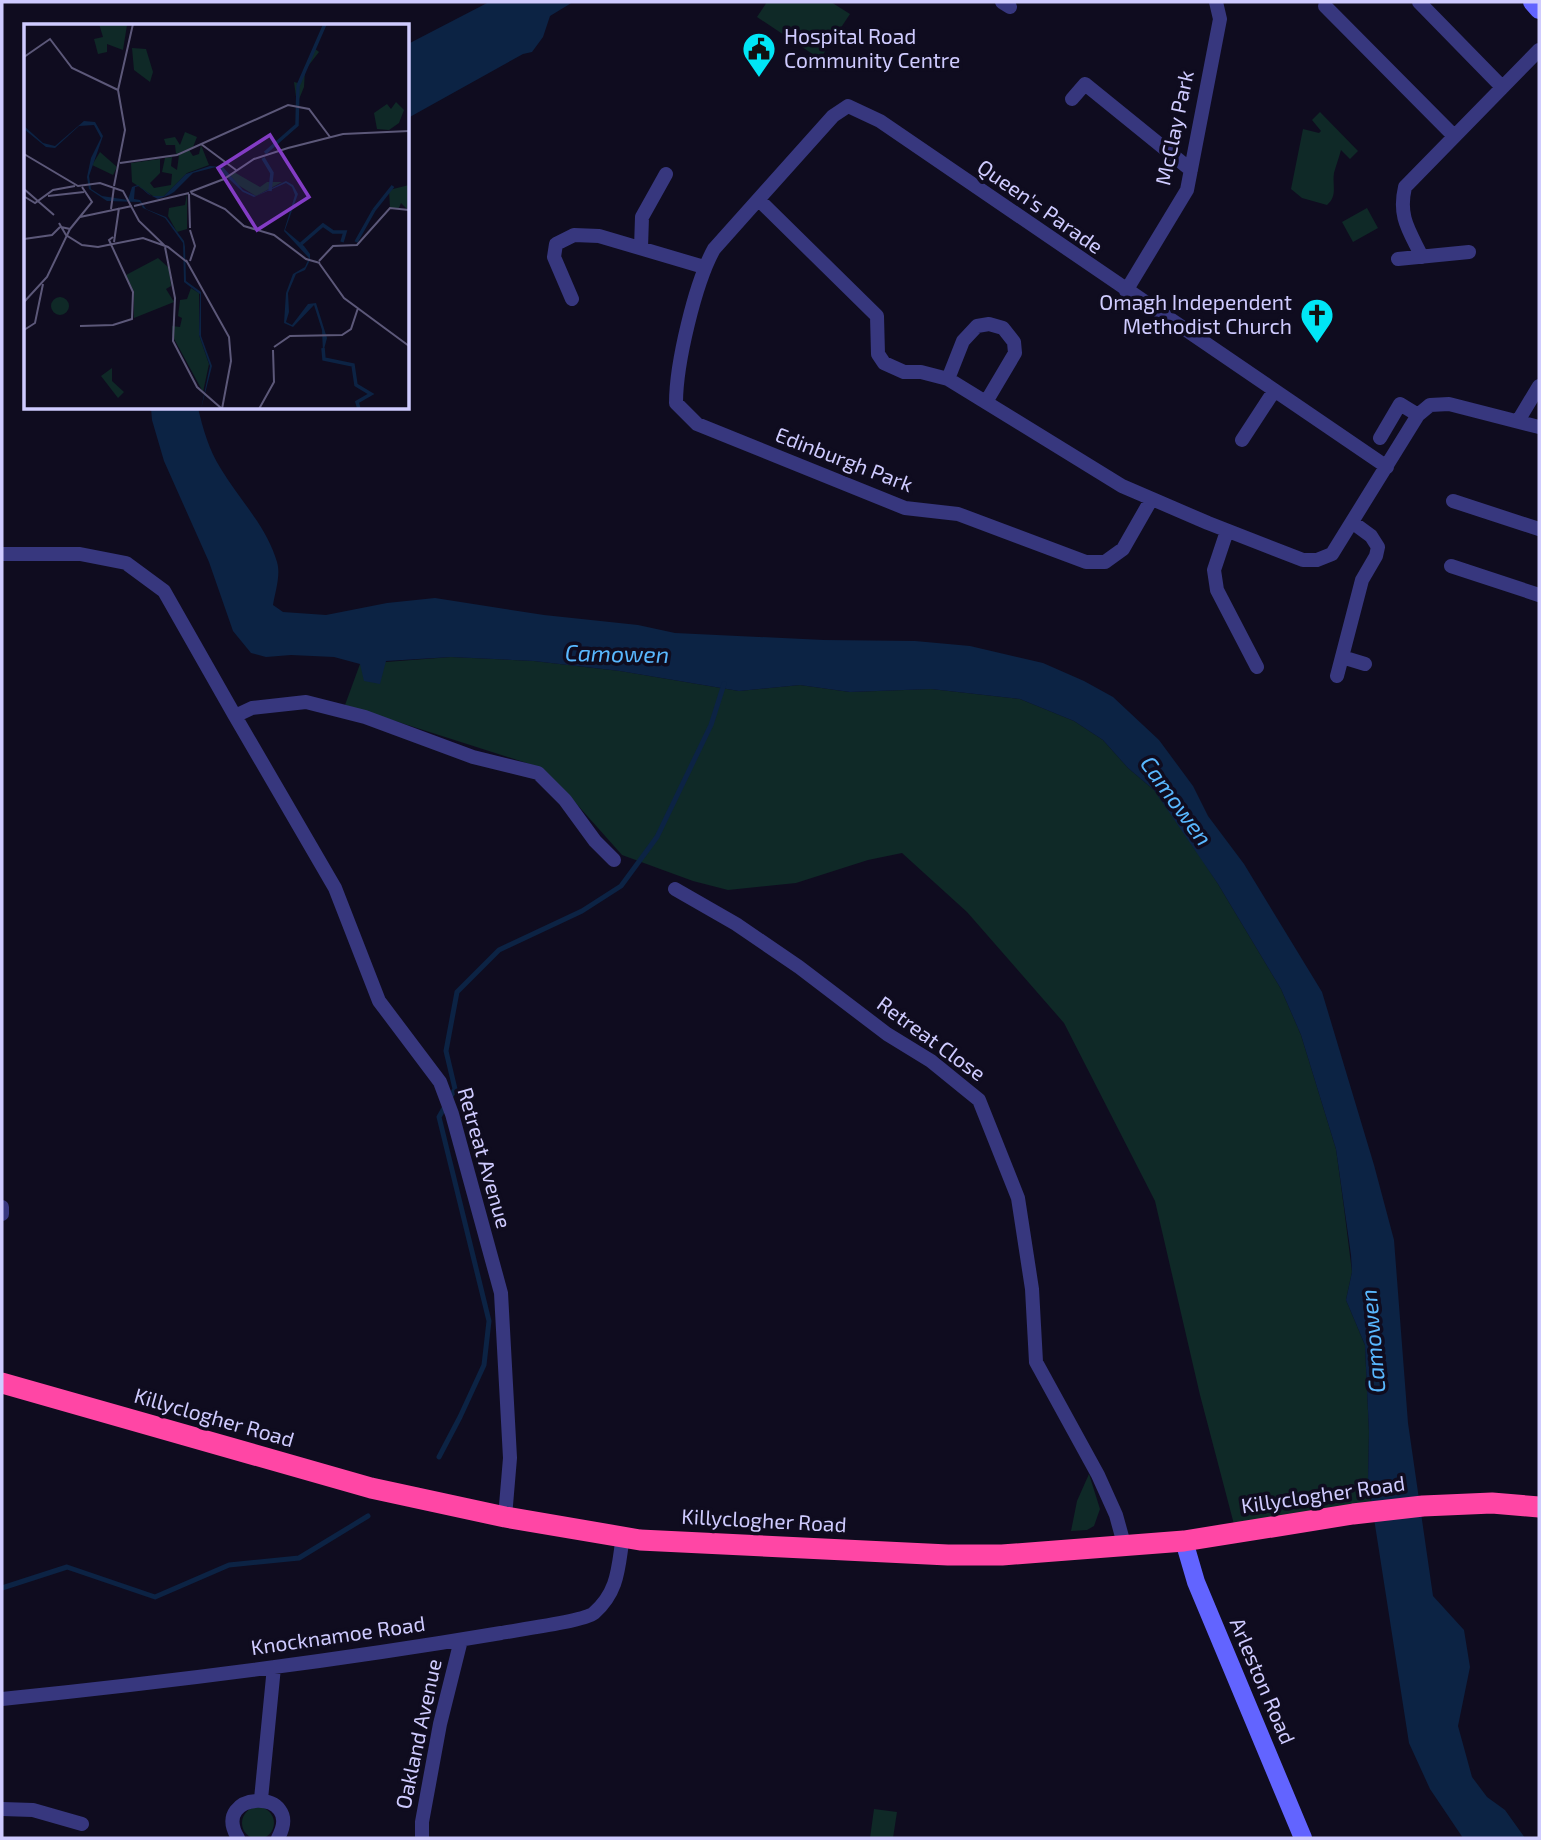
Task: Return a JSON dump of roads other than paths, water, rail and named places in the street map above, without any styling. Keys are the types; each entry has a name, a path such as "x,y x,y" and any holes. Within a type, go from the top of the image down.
{"highway":[{"name":"Killyclogher Road","path":"2,1382 371,1488 505,1517 640,1539 948,1556 1002,1555 1184,1541 1353,1514 1423,1506 1492,1503 1539,1507"}],"street":[{"name":"McClay Park","path":"1125,291 1186,190 1220,19 1216,2"},
{"path":"1419,2 1503,87"},
{"path":"1532,2 1539,10"},
{"path":"1325,6 1454,136"},
{"path":"1422,257 1405,221 1401,204 1405,187 1539,50"},
{"path":"1072,99 1085,84 1191,170"},
{"name":"Queen's Parade","path":"704,267 714,249 833,116 848,106 880,121 1125,291 1387,467"},
{"path":"641,248 642,217 666,174"},
{"path":"759,200 877,316 878,354 884,363 904,372 921,372 948,379 1122,486 1303,560 1317,561 1332,554 1418,415 1430,405 1450,404 1539,427"},
{"path":"572,299 554,257 556,244 574,235 599,236 704,267"},
{"path":"1398,259 1469,252"},
{"name":"Edinburgh Park","path":"704,267 676,377 676,403 698,424 905,508 958,514 1086,562 1105,562 1123,549 1152,500"},
{"path":"948,379 963,341 977,326 989,324 1003,328 1014,342 1015,353 986,402"},
{"path":"1518,421 1539,386"},
{"path":"1242,440 1274,391"},
{"path":"1380,438 1400,404 1418,415"},
{"path":"1453,501 1539,529"},
{"path":"1337,676 1362,580 1376,556 1378,547 1371,536 1352,522"},
{"path":"1227,531 1214,570 1216,590 1257,667"},
{"name":"Retreat Avenue","path":"2,554 80,554 127,563 164,591 335,888 379,1001 440,1082 452,1114 501,1293 510,1458 505,1517"},
{"path":"1451,566 1539,595"},
{"path":"1342,657 1365,664"},
{"path":"234,716 252,708 306,702 365,717 473,757 538,773 565,800 595,841 614,860"},
{"name":"Retreat Close","path":"676,889 736,924 799,967 887,1034 931,1061 979,1100 1018,1198 1032,1289 1035,1363 1098,1475 1116,1515 1124,1544"},
{"path":"2,1207 2,1214"},
{"name":"Knocknamoe Road","path":"2,1699 153,1684 274,1667 461,1640 592,1615 614,1589 624,1536"},
{"name":"Arleston Road","path":"1184,1541 1196,1583 1303,1838"},
{"name":"Oakland Avenue","path":"422,1838 422,1822 440,1724 461,1640"},
{"path":"261,1799 274,1667"},
{"path":"238,1838 233,1822 236,1812 251,1800 261,1799 272,1804 281,1813 283,1825 278,1838"},
{"path":"2,1809 33,1810 82,1824"}],"water":[{"path":"489,2 573,2 550,16 543,37 532,52 523,54 410,117 410,43"},
{"name":"Camowen","path":"151,410 199,410 217,462 267,537 278,572 273,605 283,612 326,615 387,603 435,598 544,615 638,625 675,633 915,641 970,646 1043,663 1084,681 1113,697 1159,740 1193,786 1208,816 1244,864 1322,992 1394,1240 1408,1423 1433,1596 1464,1630 1470,1667 1458,1726 1472,1777 1487,1797 1505,1810 1525,1838 1463,1838 1430,1789 1409,1743 1368,1480 1365,1345 1346,1300 1352,1272 1351,1255 1336,1149 1301,1035 1281,989 1218,884 1154,790 1128,768 1103,740 1074,721 1020,699 931,689 850,692 800,685 739,691 620,671 534,661 451,657 386,661 380,684 364,681 360,664 334,657 266,657 251,653 233,631 209,562 164,461"}],"waterway":[{"path":"439,1457 484,1365 489,1321 439,1117 455,1089 446,1051 457,992 499,950 582,911 621,886 657,837 711,725 724,684"},
{"path":"2,1588 67,1567 155,1597 229,1565 299,1558 368,1516"}],"place":[{"name":"Hospital Road Community Centre","path":"759,79"},
{"name":"Omagh Independent Methodist Church","path":"1317,345"}]}
